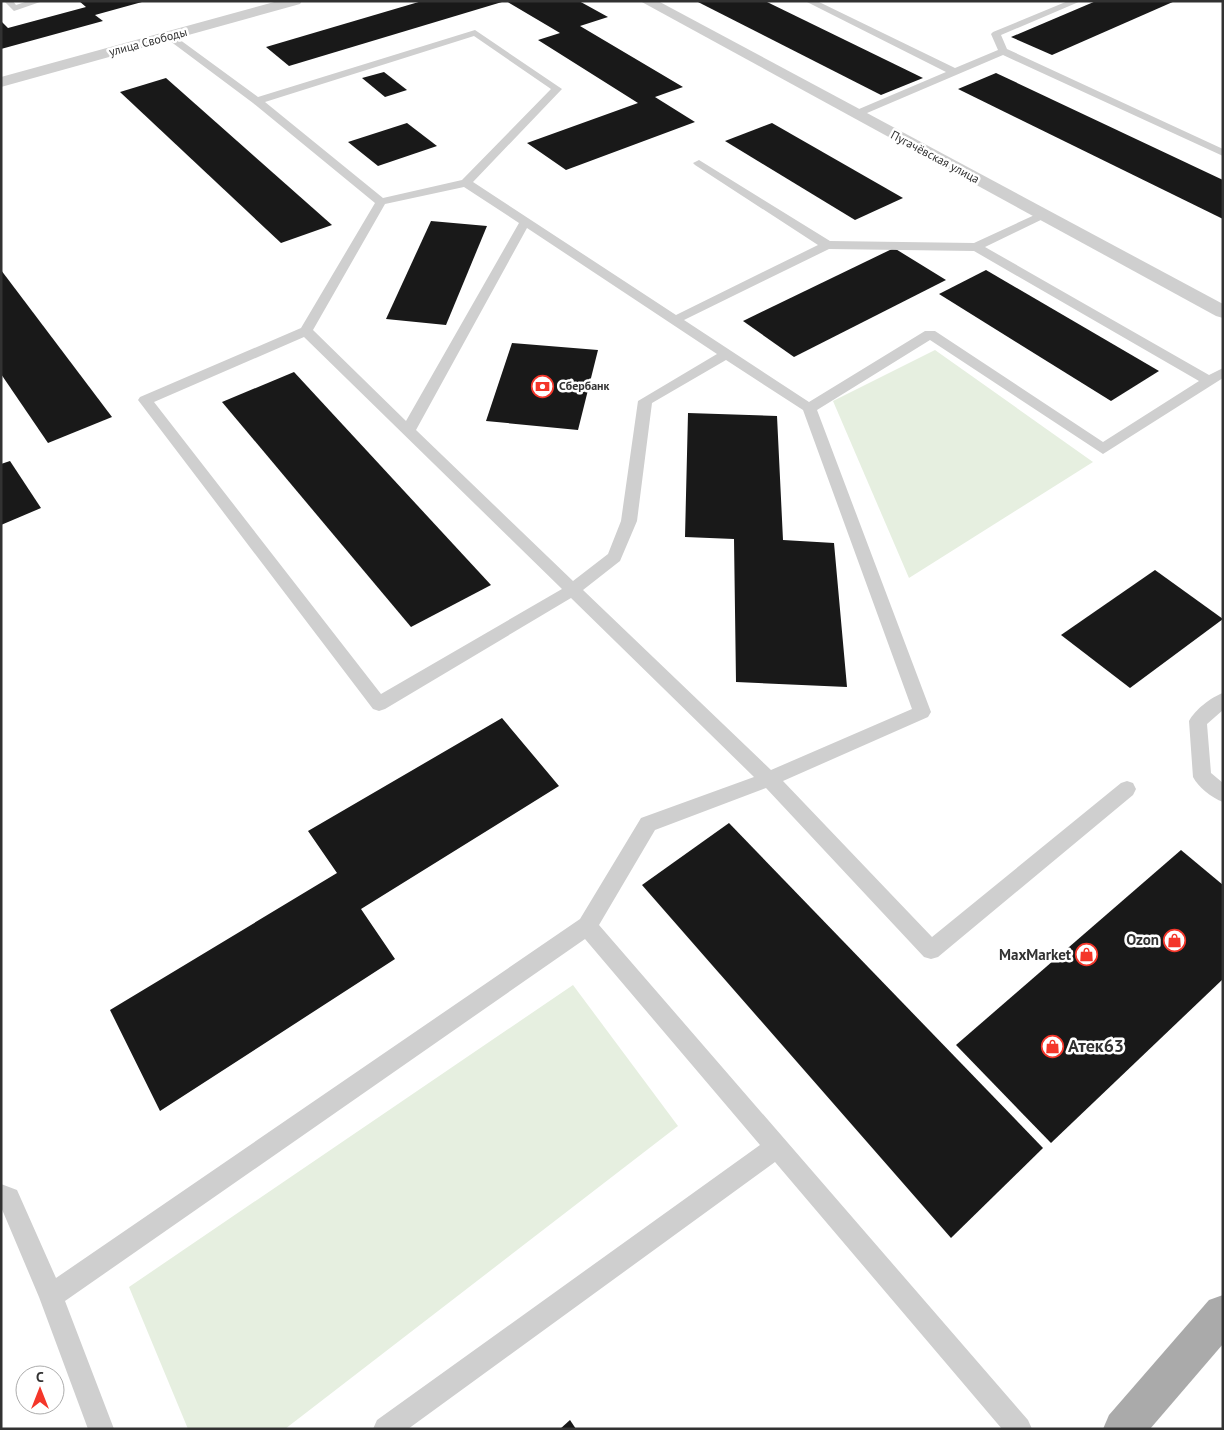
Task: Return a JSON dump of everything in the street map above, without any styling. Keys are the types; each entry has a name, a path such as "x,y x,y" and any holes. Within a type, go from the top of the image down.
{"main road":[{"path":"1123,1429 1223,1314"}],"street":[{"name":"улица Свободы","path":"1,82 295,1"},
{"name":"Пугачёвская улица","path":"647,1 1223,312"}],"lane":[{"path":"8,1 14,8 39,1"},
{"path":"809,1 955,72"},
{"path":"1077,1 996,34 1003,51 1223,153"},
{"path":"257,101 476,33 556,89 466,183 381,202 306,332 145,400 379,704 574,589 614,557 629,522 645,401 727,354"},
{"path":"169,36 257,101 381,202"},
{"path":"856,114 1003,51"},
{"path":"699,162 827,244"},
{"path":"51,1296 587,926 648,824 769,779 922,712 809,408 466,183"},
{"path":"675,320 827,244 976,247 1043,215"},
{"path":"408,431 525,222"},
{"path":"809,408 930,334 1102,449 1216,376 976,247"},
{"path":"306,332 769,779 931,950 1127,789"},
{"path":"1223,700 1198,721 1202,777 1223,794"},
{"path":"587,926 1019,1429"},
{"path":"386,1429 776,1147"},
{"path":"1,1195 9,1198 51,1296 101,1429"}],"green space":[{"path":"935,350 1093,462 909,578 833,401"},
{"path":"573,985 678,1126 285,1429 188,1429 129,1287"}],"building":[{"path":"79,1 142,2 95,15 103,21 1,49 1,21 8,28 86,7"},
{"path":"422,1 502,2 289,66 266,47"},
{"path":"506,1 579,1 608,17 580,26 683,87 655,97 695,122 566,170 527,143 638,103 538,40 560,33"},
{"path":"696,1 765,1 923,78 881,95"},
{"path":"1096,1 1175,1 1052,55 1011,37"},
{"path":"384,72 407,90 385,97 362,78"},
{"path":"996,73 1223,180 1223,219 958,89"},
{"path":"166,78 332,225 281,243 120,92"},
{"path":"407,123 437,146 378,166 348,142"},
{"path":"772,123 903,198 855,220 725,141"},
{"path":"431,221 487,226 446,325 386,319"},
{"path":"894,248 946,280 794,357 743,321"},
{"path":"1,270 112,417 48,443 1,374"},
{"path":"986,270 1159,371 1111,401 939,294"},
{"name":"Сбербанк","path":"512,343 598,350 578,430 486,421"},
{"path":"294,372 491,585 411,627 222,402"},
{"path":"688,413 777,416 783,540 834,543 847,687 736,682 734,539 685,537"},
{"path":"10,461 41,508 1,525 1,464"},
{"path":"1155,570 1223,619 1130,688 1061,635"},
{"path":"502,718 559,786 361,909 395,959 160,1111 110,1010 337,873 308,831"},
{"path":"729,823 1043,1148 951,1238 642,885"},
{"path":"1181,850 1223,885 1223,979 1051,1143 956,1045"},
{"path":"570,1420 576,1429 560,1429"}],"place":[{"name":"Сбербанк","path":"543,386"},
{"name":"Ozon","path":"1175,940"},
{"name":"MaxMarket","path":"1087,955"},
{"name":"Атек63","path":"1052,1046"}]}
